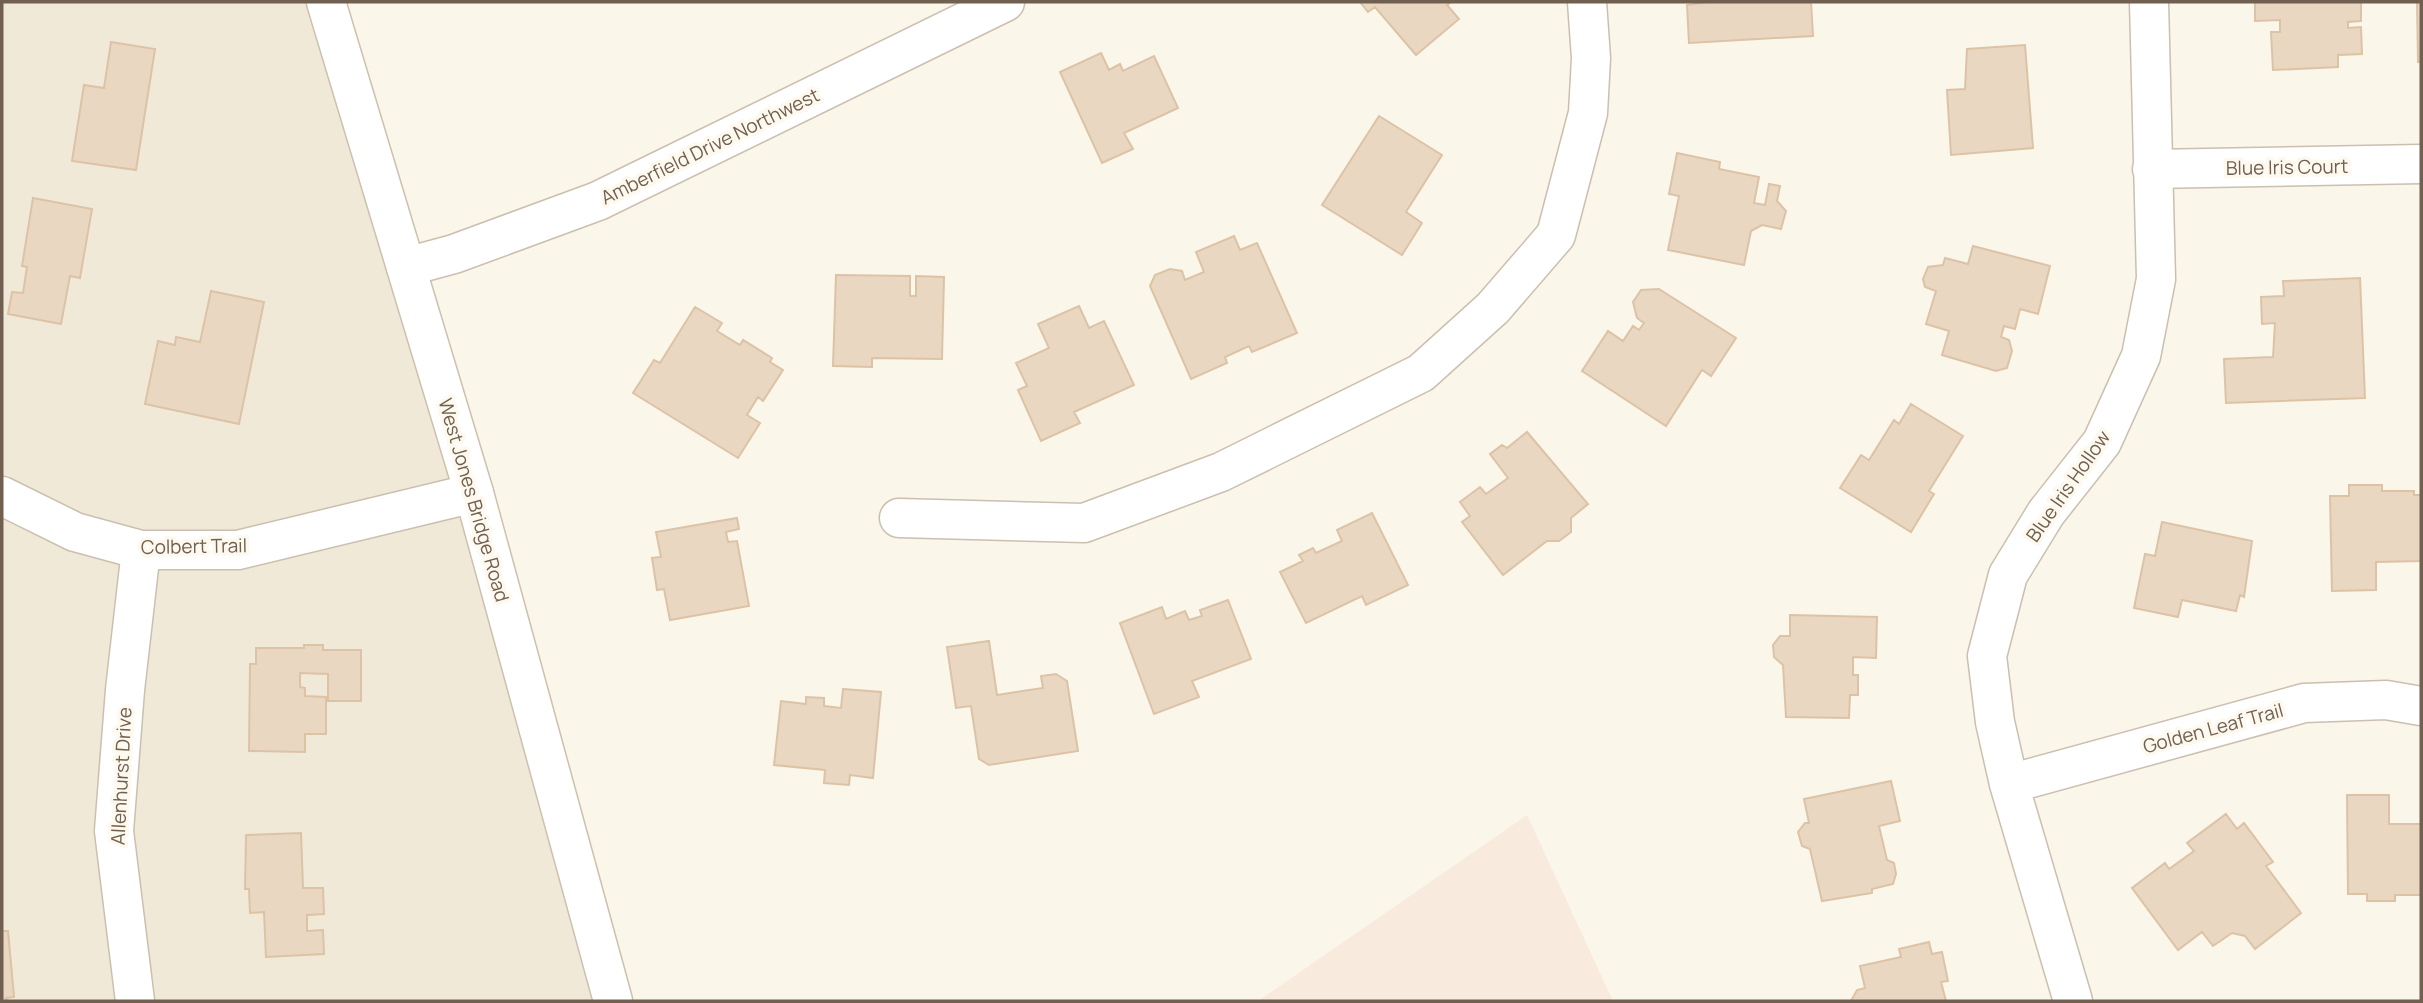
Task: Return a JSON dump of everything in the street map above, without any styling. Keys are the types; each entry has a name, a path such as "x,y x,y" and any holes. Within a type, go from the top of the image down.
{"street":[{"name":"West Jones Bridge Road","path":"326,2 474,493 613,1001"},
{"name":"Amberfield Drive Northwest","path":"406,267 454,254 598,201 1005,2"},
{"path":"899,518 1084,523 1221,472 1421,373 1493,308 1556,235 1588,113 1591,58 1587,2"},
{"name":"Blue Iris Hollow","path":"2073,1001 2009,784 1995,722 1987,656 2008,575 2046,513 2102,442 2141,356 2156,279 2150,2"},
{"name":"Blue Iris Court","path":"2152,169 2421,164"},
{"name":"Colbert Trail","path":"2,496 75,532 141,550 238,550 474,493"},
{"name":"Allenhurst Drive","path":"135,1001 114,831 125,690 141,550"},
{"name":"Golden Leaf Trail","path":"2009,784 2304,703 2386,700 2421,706"}],"shaded area":[{"path":"2,2 326,2 613,1001 2,1001"},
{"path":"1527,815 1613,1001 1258,1001"}],"building":[{"path":"1360,2 1451,2 1447,5 1459,19 1416,55 1375,7 1368,12"},
{"path":"1708,2 1811,2 1813,36 1689,43 1687,5"},
{"path":"2255,2 2361,2 2361,21 2348,22 2348,28 2361,27 2362,54 2338,55 2338,67 2273,70 2271,32 2280,32 2280,20 2255,21"},
{"path":"2417,2 2421,2 2421,62 2418,62"},
{"path":"111,42 155,49 136,170 72,161 84,85 104,88"},
{"path":"2025,45 2033,148 1951,155 1947,90 1965,89 1967,49"},
{"path":"1101,53 1109,70 1120,64 1123,71 1154,56 1178,108 1124,133 1133,149 1102,163 1060,72"},
{"path":"1379,116 1442,155 1406,212 1422,223 1402,255 1322,205"},
{"path":"1677,153 1720,162 1719,169 1759,177 1754,203 1765,205 1769,184 1780,186 1777,201 1786,211 1781,229 1762,225 1751,231 1744,265 1668,250 1679,196 1669,194"},
{"path":"33,198 92,209 80,278 70,276 61,324 8,314 12,292 23,293 27,267 22,266"},
{"path":"1234,236 1240,250 1257,243 1297,333 1252,352 1249,346 1225,357 1227,363 1191,379 1150,286 1155,275 1170,269 1182,271 1185,280 1204,272 1196,252"},
{"path":"1973,246 2050,266 2038,314 2020,309 2015,329 2004,326 2001,337 2009,340 2012,351 2007,368 1996,371 1942,355 1949,331 1926,324 1936,291 1925,287 1923,279 1928,267 1943,265 1945,258 1968,264"},
{"path":"836,275 910,276 910,296 916,296 916,276 944,277 942,359 872,358 872,367 833,366"},
{"path":"2360,278 2365,398 2226,403 2224,359 2273,357 2275,323 2262,324 2261,297 2284,296 2283,281"},
{"path":"1659,289 1736,338 1711,376 1702,370 1666,426 1582,371 1608,331 1623,341 1633,326 1639,330 1644,323 1637,318 1633,302 1641,290"},
{"path":"211,291 264,302 239,424 145,404 158,341 175,345 176,337 200,342"},
{"path":"1079,306 1089,328 1104,321 1134,385 1074,412 1080,423 1041,441 1018,390 1027,386 1016,363 1049,348 1038,324"},
{"path":"695,307 722,323 717,331 740,345 743,340 772,358 770,362 783,370 763,401 758,397 747,415 760,423 738,458 633,393 654,360 660,363"},
{"path":"1911,404 1963,436 1929,491 1934,494 1911,532 1840,488 1861,455 1869,460 1894,420 1899,424"},
{"path":"1527,432 1588,504 1571,518 1571,532 1559,541 1547,541 1503,575 1462,522 1470,516 1460,502 1480,487 1486,494 1508,478 1490,454 1502,445 1507,448"},
{"path":"2349,485 2382,485 2382,491 2414,491 2414,495 2421,495 2421,561 2376,562 2376,590 2332,591 2330,496 2349,496"},
{"path":"1372,513 1408,585 1366,605 1362,596 1306,623 1280,572 1303,561 1299,555 1313,548 1316,553 1342,541 1337,530"},
{"path":"737,518 739,529 726,532 728,542 737,541 749,606 670,620 664,589 657,590 652,558 661,557 656,532"},
{"path":"2162,522 2252,541 2244,597 2240,595 2236,611 2182,600 2178,617 2134,608 2145,554 2155,556"},
{"path":"1228,600 1251,659 1192,681 1199,697 1154,714 1120,623 1162,607 1166,619 1185,611 1189,620 1202,616 1200,610"},
{"path":"1790,615 1877,617 1876,658 1853,657 1853,675 1858,675 1858,695 1850,695 1849,718 1786,717 1783,665 1774,657 1773,645 1780,636 1790,636"},
{"path":"989,641 997,695 1043,688 1041,676 1056,674 1067,681 1078,751 989,765 979,759 971,706 956,708 947,647"},
{"path":"304,645 323,645 323,650 361,650 361,701 328,701 328,674 300,673 300,687 305,688 305,696 326,697 326,734 305,734 305,752 249,751 250,664 256,664 256,648 304,648"},
{"path":"843,689 881,692 873,778 850,775 849,785 824,783 825,770 774,765 781,701 806,704 806,697 824,698 824,706 841,708"},
{"path":"1891,781 1900,821 1879,826 1887,860 1894,863 1896,874 1893,884 1872,889 1872,893 1822,901 1810,849 1802,846 1798,832 1805,823 1809,823 1804,799"},
{"path":"2347,795 2389,795 2389,824 2421,824 2421,895 2395,895 2395,901 2367,901 2367,894 2348,894"},
{"path":"2226,814 2237,829 2244,823 2273,862 2266,866 2301,913 2255,949 2245,936 2232,933 2213,946 2202,932 2178,950 2132,888 2165,863 2169,869 2194,851 2187,843"},
{"path":"301,833 303,888 323,888 324,914 307,915 307,931 323,930 324,954 266,957 264,912 250,913 249,889 245,889 246,835"},
{"path":"2,931 8,931 14,997 6,998 7,1001 2,1001"},
{"path":"1929,942 1932,954 1942,952 1948,981 1941,982 1946,1001 1851,1001 1857,990 1865,988 1860,966 1901,957 1899,949"}]}
